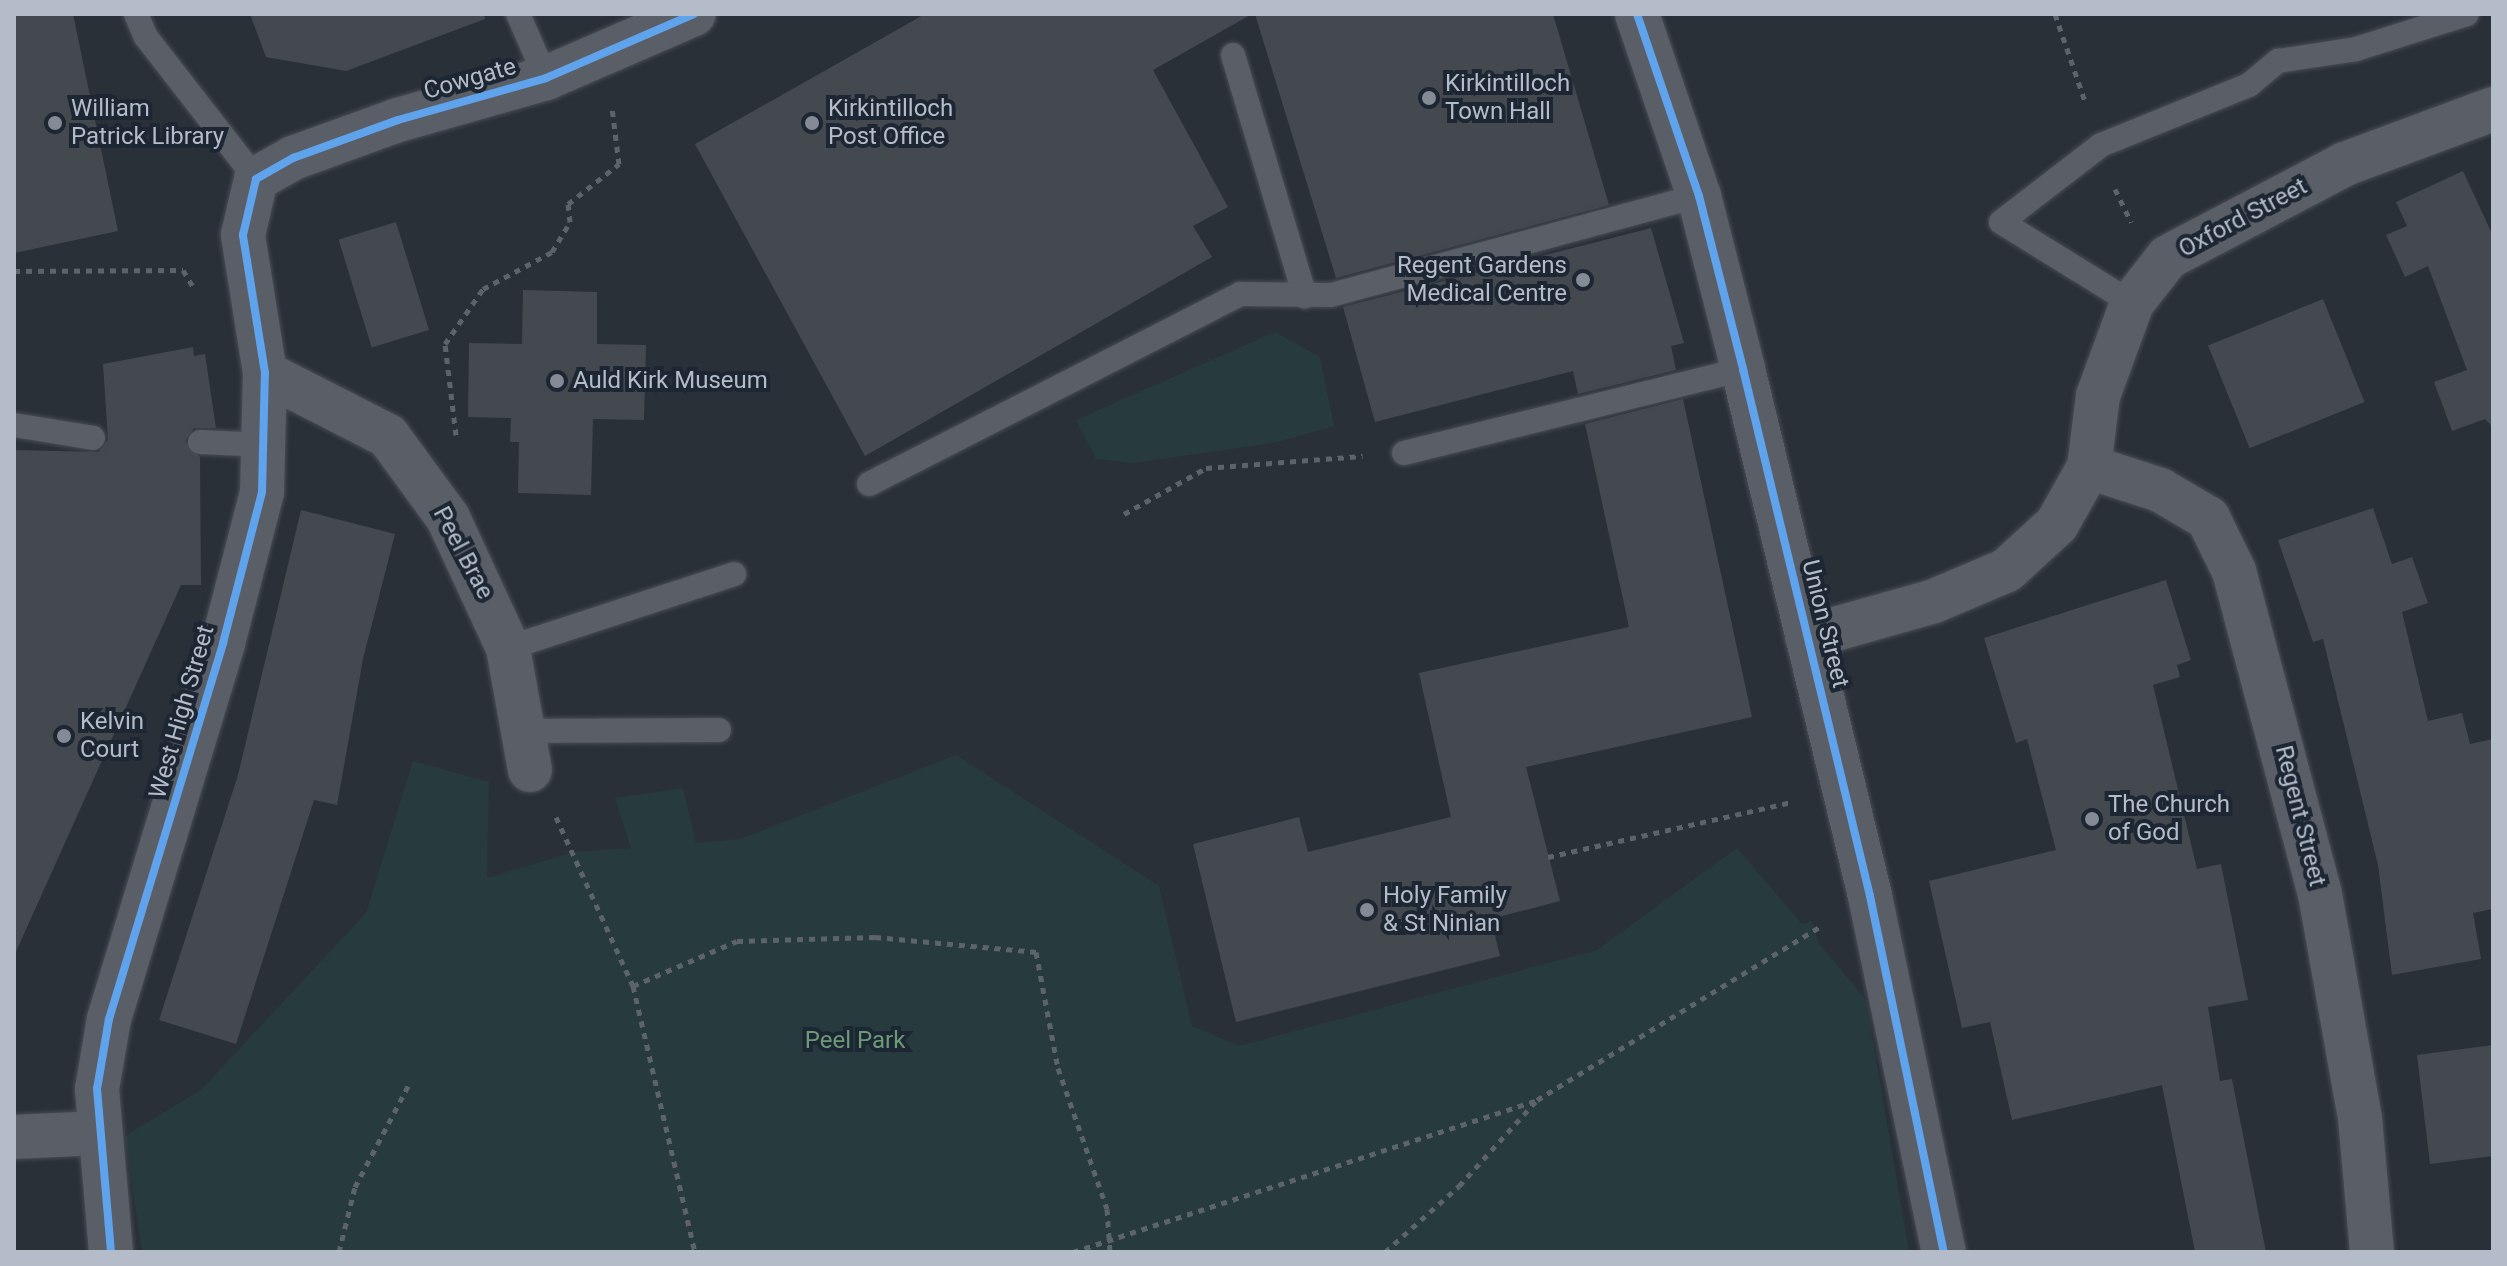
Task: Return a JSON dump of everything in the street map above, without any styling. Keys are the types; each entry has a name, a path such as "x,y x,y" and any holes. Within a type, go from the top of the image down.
{"street":[{"name":"Cowgate","path":"256,179 293,158 398,120 546,78 694,14"},
{"name":"Union Street","path":"1637,14 1699,196 1743,369 1870,896 1944,1252"},
{"name":"Oxford Street","path":"1807,637 1934,601 2007,570 2057,524 2089,467 2098,396 2132,303 2168,257 2345,164 2492,111"},
{"name":"West High Street","path":"111,1252 98,1133 97,1089 109,1019 223,643 262,492 266,445 265,373 259,317 243,235 256,179"},
{"name":"Peel Brae","path":"265,373 388,436 448,518 508,648 528,751"},
{"name":"Regent Street","path":"2089,467 2160,490 2208,518 2234,571 2320,894 2360,1118 2372,1252"},
{"path":"14,1137 98,1133"}],"lane":[{"path":"136,14 146,37 256,179"},
{"path":"518,14 546,78"},
{"path":"2132,303 2001,222 2101,145 2249,85 2278,61 2356,49 2467,14"},
{"path":"1233,55 1305,296"},
{"path":"869,484 1240,294 1331,295 1699,196"},
{"path":"1404,453 1743,369"},
{"path":"14,425 93,438"},
{"path":"200,442 266,445"},
{"path":"508,648 734,574"},
{"path":"528,751 719,730"}],"path":[{"path":"457,446 445,344 483,289 552,252 570,222 568,204 619,164 611,91"},
{"path":"14,271 183,270 213,319 259,317"},
{"path":"1124,514 1206,468 1404,453"},
{"path":"528,751 633,986 695,1252"},
{"path":"1548,857 1844,790"},
{"path":"1073,1252 1537,1100 1870,896"},
{"path":"633,986 737,941 875,937 1036,952 1058,1068 1107,1209 1105,1244 1110,1252"},
{"path":"339,1252 355,1187 409,1084"},
{"path":"1385,1252 1459,1186 1537,1100"}],"green space":[{"path":"1275,332 1320,357 1334,426 1274,443 1133,463 1096,459 1076,420"},
{"name":"Peel Park","path":"956,755 1159,886 1192,1026 1239,1046 1597,950 1737,848 1802,924 1812,921 1818,942 1866,1000 1909,1252 142,1252 125,1136 202,1089 366,913 413,761 489,782 487,878 574,852 631,848 615,798 683,788 696,843 740,839"}],"building":[{"name":"William Patrick Library","path":"14,14 73,14 118,231 14,253"},
{"path":"250,14 484,14 485,19 346,71 266,57"},
{"path":"925,14 1252,14 1153,70 1228,207 1193,226 1212,257 865,456 695,144"},
{"name":"Kirkintilloch Town Hall","path":"1255,14 1553,14 1609,205 1336,278"},
{"path":"2463,171 2493,236 2493,427 2485,419 2452,431 2434,382 2467,370 2428,266 2405,277 2386,235 2407,226 2396,202"},
{"path":"396,222 429,330 372,348 339,240"},
{"name":"Regent Gardens Medical Centre","path":"1651,228 1684,343 1671,346 1676,370 1578,394 1573,371 1375,422 1343,307"},
{"name":"Auld Kirk Museum","path":"523,290 597,292 597,344 646,345 644,420 593,419 591,495 518,493 519,442 510,442 511,418 468,417 469,343 522,344"},
{"path":"2323,299 2365,402 2250,448 2208,345"},
{"path":"193,347 194,356 205,354 216,428 194,428 185,441 200,457 201,585 181,585 14,956 14,450 99,452 108,440 103,364"},
{"path":"1683,399 1752,717 1526,767 1560,901 1491,919 1500,956 1236,1022 1193,844 1299,817 1308,852 1451,817 1419,673 1629,627 1585,424"},
{"path":"2373,508 2392,564 2412,557 2428,603 2402,612 2428,721 2462,713 2470,744 2493,739 2493,909 2473,913 2481,959 2392,975 2378,865 2323,639 2313,642 2278,540"},
{"path":"301,510 395,534 363,659 337,805 314,800 236,1044 159,1020 238,775"},
{"path":"2166,580 2191,660 2177,665 2180,677 2153,685 2197,869 2221,864 2248,1000 2208,1007 2220,1081 2232,1079 2266,1252 2195,1252 2162,1085 2012,1120 1990,1022 1962,1028 1929,881 2056,850 2027,739 2016,743 1984,638"},
{"path":"2493,1045 2493,1156 2430,1164 2417,1055"}],"cycle path":[{"path":"111,1252 97,1089 109,1019 223,643 262,492 265,373 243,235 256,179 293,158 398,120 546,78 694,14"},
{"path":"1637,14 1699,196 1743,369 1870,896 1944,1252"}],"place":[{"name":"Kirkintilloch Town Hall","path":"1429,98"},
{"name":"William Patrick Library","path":"55,123"},
{"name":"Kirkintilloch Post Office","path":"812,123"},
{"name":"Regent Gardens Medical Centre","path":"1583,280"},
{"name":"Auld Kirk Museum","path":"557,381"},
{"name":"Kelvin Court","path":"64,736"},
{"name":"The Church of God","path":"2092,819"},
{"name":"Holy Family & St Ninian","path":"1367,910"}]}
